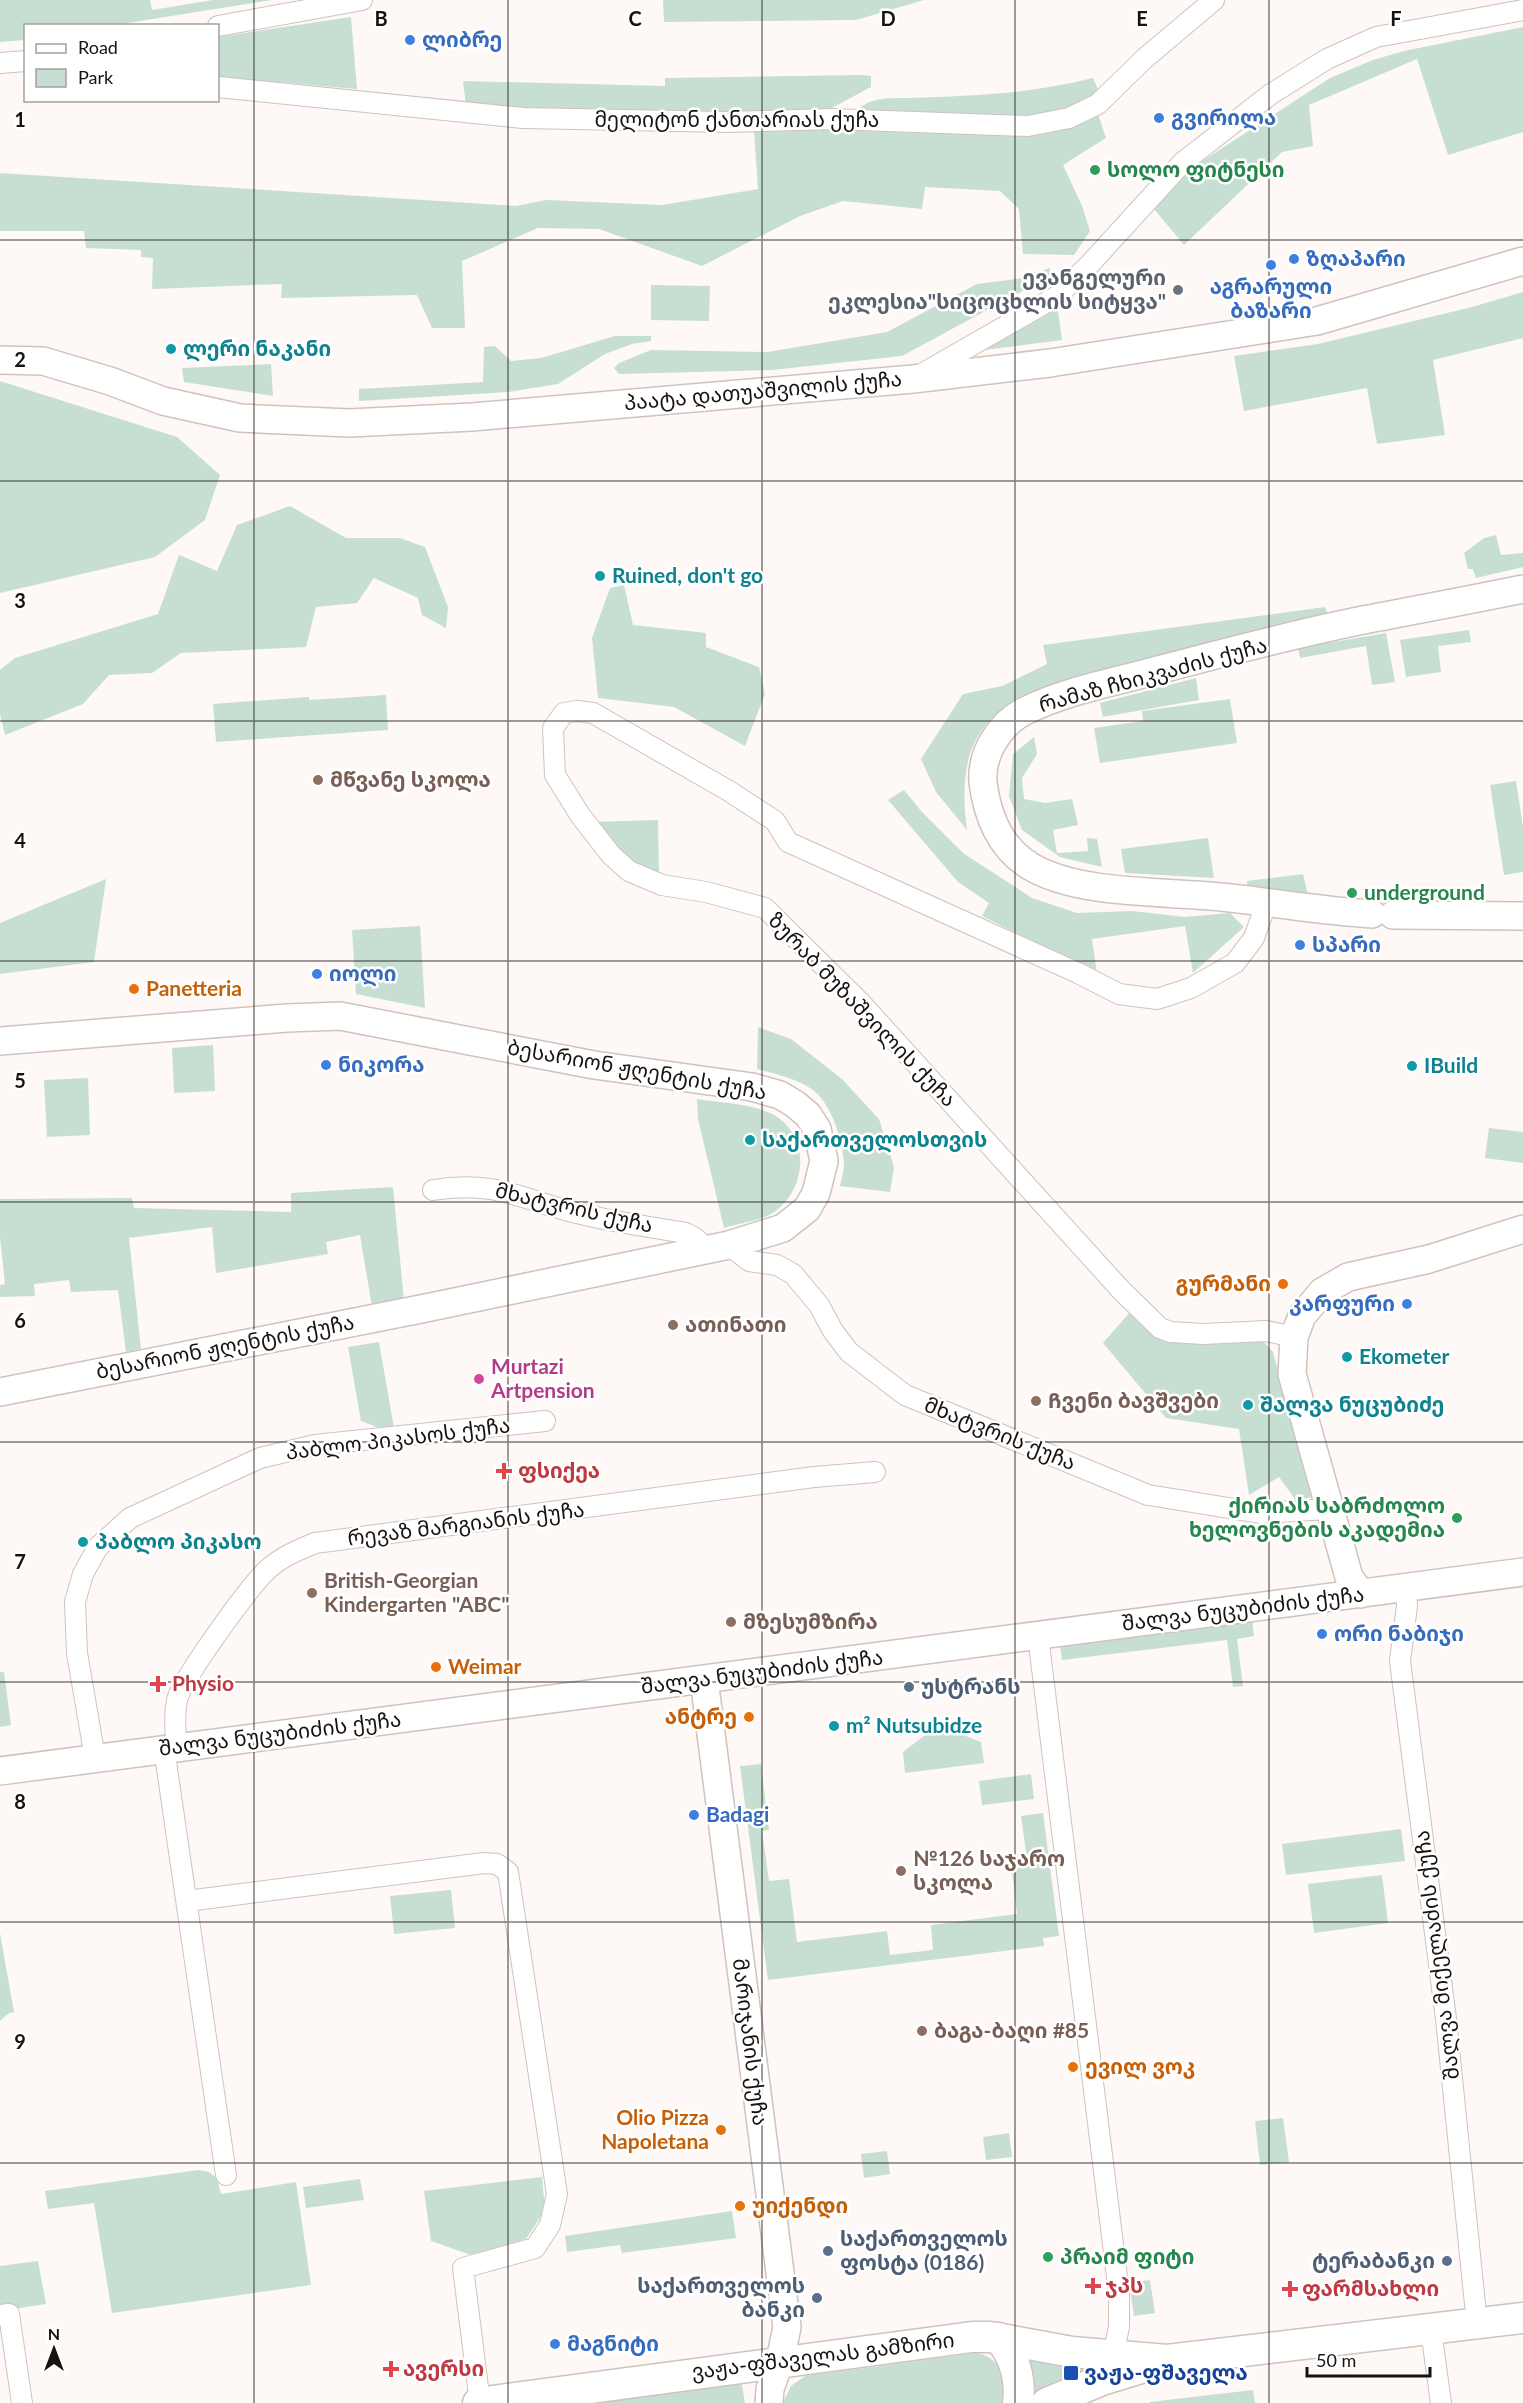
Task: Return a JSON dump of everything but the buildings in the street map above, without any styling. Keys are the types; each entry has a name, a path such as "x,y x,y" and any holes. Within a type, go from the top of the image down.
{"main road":[{"name":"პაატა დათუაშვილის ქუჩა","path":"0,360 43,361 110,381 163,401 240,418 349,423 472,417 913,379 1050,363 1317,321 1523,261"},
{"name":"რამაზ ჩხიკვაძის ქუჩა","path":"1523,589 1361,621 1200,659 1088,689 1026,710 1000,731 990,748 983,778 989,812 1006,846 1028,865 1051,876 1098,886 1382,915 1523,916"},
{"name":"ბესარიონ ჟღენტის ქუჩა","path":"0,1041 287,1018 340,1016 594,1065 752,1087 780,1095 808,1115 817,1129 824,1161 816,1194 807,1209 783,1228 718,1247 432,1307 0,1392"},
{"path":"1361,1594 1349,1577 1328,1509 1292,1374 1294,1337 1302,1316 1322,1292 1348,1277 1429,1259 1523,1229"},
{"name":"შალვა ნუცუბიძის ქუჩა","path":"0,1771 1523,1572"},
{"name":"მარიჯანის ქუჩა","path":"704,1679 787,2327 769,2403"},
{"name":"ვაჟა-ფშაველას გამზირი","path":"479,2403 959,2338 999,2338 1062,2350 1167,2360 1523,2318"},
{"path":"999,2338 1013,2358 1018,2403"},
{"name":"ვაჟა-ფშაველას გამზირი","path":"1047,2403 1092,2384 1167,2360"}],"street":[{"path":"219,26 362,0"},
{"name":"მელიტონ ქანთარიას ქუჩა","path":"219,87 523,118 725,122 833,119 1028,126 1069,118 1098,104 1144,59 1214,0"},
{"path":"913,379 1056,297 1089,265 1183,162 1271,94 1327,60 1376,37 1523,10"},
{"path":"0,63 24,61"},
{"name":"ზურაბ მუზაშვილის ქუჩა","path":"1266,904 1254,938 1235,963 1191,988 1157,999 1119,994 1078,973 788,843 775,821 729,791 593,713 577,711 564,713 553,728 555,775 580,815 611,855 629,870 662,885 706,892 765,908 860,1002 1121,1290 1160,1328 1171,1332 1203,1334 1266,1330 1294,1337"},
{"name":"მხატვრის ქუჩა","path":"433,1190 466,1186 506,1191 577,1213 686,1233 749,1261 777,1265 793,1274 807,1289 849,1352 905,1395 1148,1495 1260,1513 1328,1509"},
{"name":"პაბლო პიკასოს ქუჩა","path":"95,1758 77,1653 75,1602 83,1574 98,1548 130,1518 260,1458 304,1447 545,1421"},
{"name":"რევაზ მარგიანის ქუჩა","path":"226,2175 187,1901 170,1747 175,1730 178,1698 190,1674 252,1587 267,1570 288,1554 315,1543 814,1477 875,1472"},
{"name":"შალვა მიქელაძის ქუჩა","path":"1406,1587 1407,1606 1400,1661 1447,2029 1477,2324"},
{"path":"1038,1636 1119,2293 1119,2327 1113,2356"},
{"path":"187,1901 484,1863 497,1864 508,1872 557,2194 550,2225 535,2248 463,2268 479,2403"},
{"path":"0,2315 9,2314 22,2403"},
{"path":"1431,2330 1441,2403"}],"green space":[{"path":"0,0 150,0 152,10 213,0 272,0 121,24 24,24 24,40 0,42"},
{"path":"663,0 924,0 856,20 664,22"},
{"path":"351,17 357,89 219,77 219,37"},
{"path":"1523,27 1523,132 1448,155 1417,59 1309,105 1313,146 1282,152 1184,245 1154,209 1187,171 1330,78 1373,60 1404,51"},
{"path":"871,76 871,87 826,111 813,112 552,112 466,106 463,81 665,86 665,78"},
{"path":"1093,78 1101,96 1043,119 861,113 859,109 869,102 882,99 1001,93 1047,88"},
{"path":"1098,114 1106,138 1063,165 1082,206 1090,231 1074,255 1023,254 1019,209 1000,191 925,187 922,209 843,201 800,216 702,266 599,229 538,228 462,261 465,328 432,328 417,295 281,298 282,284 152,289 153,258 141,257 141,250 86,248 84,231 0,231 0,173 516,206 546,200 662,205 758,189 754,131"},
{"path":"1050,268 1050,276 902,356 772,370 619,374 614,368 619,363 651,350 767,352 887,332 977,284 1023,278"},
{"path":"651,285 710,286 709,321 651,320"},
{"path":"1523,292 1523,338 1433,360 1445,435 1377,444 1367,388 1244,411 1234,356 1318,344 1472,307"},
{"path":"1056,297 1062,340 976,351"},
{"path":"615,336 651,336 651,341 632,344 605,354 558,384 508,392 359,401 359,389 483,382 484,347 495,346 511,361 541,358"},
{"path":"271,364 273,396 184,382 182,368"},
{"path":"0,381 177,437 220,475 205,520 155,557 0,593"},
{"path":"290,506 346,538 400,538 425,547 448,607 446,628 422,615 418,598 374,578 357,603 316,607 306,647 181,653 152,673 109,675 83,704 5,735 0,714 0,670 15,658 158,614 179,555 217,571 237,525"},
{"path":"1496,535 1501,555 1523,553 1523,567 1476,578 1473,569 1468,569 1464,553 1484,538"},
{"path":"624,585 633,625 706,633 706,647 759,667 765,694 745,746 674,707 598,698 592,638 610,588"},
{"path":"1325,607 1330,619 1080,676 1023,697 1002,710 985,726 974,745 967,768 964,796 967,830 936,792 921,759 963,694 1002,686 1047,664 1043,645"},
{"path":"1469,630 1471,642 1438,646 1441,672 1406,677 1400,640"},
{"path":"1386,633 1395,682 1372,685 1366,646 1300,658 1298,648"},
{"path":"1196,678 1199,700 1103,717 1100,703"},
{"path":"386,695 388,730 216,742 213,704 309,697 309,700"},
{"path":"1230,699 1237,743 1100,763 1094,728 1143,721 1142,711"},
{"path":"1034,737 1037,754 1022,778 1024,799 1045,803 1072,799 1078,825 1053,830 1057,853 1088,851 1087,838 1097,839 1102,867 1060,857 1022,830 1009,796 1013,754"},
{"path":"1516,781 1523,827 1523,872 1504,875 1490,785"},
{"path":"904,790 922,812 963,853 1032,898 1077,913 1132,911 1185,917 1230,913 1244,927 1193,973 1185,926 1092,939 1097,973 982,916 989,903 958,882 888,800"},
{"path":"658,820 659,877 631,860 591,822"},
{"path":"1208,838 1214,878 1125,873 1121,849"},
{"path":"1303,874 1309,899 1248,894 1247,881"},
{"path":"106,879 94,962 0,974 0,923"},
{"path":"420,926 425,1008 356,994 352,930"},
{"path":"758,1027 791,1039 842,1079 879,1119 894,1167 890,1192 840,1186 844,1168 843,1153 838,1132 829,1111 824,1102 810,1088 791,1079 757,1069"},
{"path":"213,1045 215,1091 174,1093 172,1048"},
{"path":"88,1078 90,1135 47,1137 44,1080"},
{"path":"697,1099 766,1111 786,1124 794,1135 799,1148 799,1175 787,1200 772,1214 724,1228 698,1119"},
{"path":"1489,1128 1523,1132 1523,1163 1485,1158"},
{"path":"393,1187 404,1301 372,1307 360,1235 326,1242 328,1254 216,1273 212,1227 129,1238 141,1349 126,1352 118,1290 71,1292 69,1280 34,1284 35,1296 0,1297 0,1285 5,1284 0,1237 0,1199 132,1198 134,1208 291,1212 291,1193"},
{"path":"1131,1311 1164,1340 1248,1336 1263,1341 1273,1352 1311,1497 1297,1502 1279,1477 1249,1495 1239,1429 1166,1418 1103,1343"},
{"path":"379,1342 395,1434 361,1421 348,1347"},
{"path":"1252,1617 1254,1636 1237,1639 1243,1686 1233,1687 1227,1640 1062,1660 1059,1640"},
{"path":"0,1672 4,1672 11,1725 0,1727"},
{"path":"938,1725 981,1742 984,1763 905,1773 903,1752"},
{"path":"761,1764 769,1830 762,1831 769,1881 789,1879 797,1942 887,1931 890,1955 933,1950 931,1925 1017,1914 1011,1863 1027,1860 1021,1816 1043,1813 1059,1936 1043,1938 1044,1946 768,1980 740,1766"},
{"path":"1031,1774 1034,1799 982,1805 979,1781"},
{"path":"1401,1829 1405,1861 1286,1875 1282,1844"},
{"path":"1382,1875 1388,1923 1314,1933 1308,1884"},
{"path":"451,1890 455,1928 394,1934 390,1896"},
{"path":"0,1933 14,2012 9,2013 0,2021"},
{"path":"1283,2118 1289,2162 1260,2165 1255,2121"},
{"path":"1009,2133 1012,2157 986,2160 983,2137"},
{"path":"887,2151 890,2174 864,2178 861,2154"},
{"path":"198,2170 209,2172 217,2178 221,2194 296,2182 311,2285 112,2313 94,2203 48,2209 45,2191"},
{"path":"542,2177 545,2210 526,2239 471,2255 431,2241 424,2191"},
{"path":"360,2179 364,2200 306,2208 303,2187"},
{"path":"732,2211 736,2238 622,2253 620,2245 567,2252 565,2236"},
{"path":"38,2261 46,2304 0,2311 0,2266"},
{"path":"1150,2280 1155,2313 1134,2316 1129,2283"},
{"path":"976,2353 992,2359 997,2365 1002,2378 1002,2403 783,2403 791,2386 805,2376"},
{"path":"1025,2360 1070,2365 1118,2365 1071,2379 1028,2399"},
{"path":"738,2383 742,2385 745,2403 589,2403"},
{"path":"1253,2390 1255,2403 1150,2403 1150,2402"}],"place":[{"name":"ლიბრე","path":"410,40"},
{"name":"გვირილა","path":"1159,118"},
{"name":"სოლო ფიტნესი","path":"1095,170"},
{"name":"ზღაპარი","path":"1294,259"},
{"name":"აგრარული ბაზარი","path":"1271,265"},
{"name":"ევანგელური ეკლესია\"სიცოცხლის სიტყვა\"","path":"1178,290"},
{"name":"ლერი ნაკანი","path":"171,349"},
{"name":"Ruined, don't go","path":"600,576"},
{"name":"მწვანე სკოლა","path":"318,780"},
{"name":"underground","path":"1352,893"},
{"name":"სპარი","path":"1300,945"},
{"name":"იოლი","path":"317,974"},
{"name":"Panetteria","path":"134,989"},
{"name":"ნიკორა","path":"326,1065"},
{"name":"IBuild","path":"1412,1066"},
{"name":"საქართველოსთვის","path":"750,1140"},
{"name":"გურმანი","path":"1283,1284"},
{"name":"კარფური","path":"1407,1304"},
{"name":"ათინათი","path":"673,1325"},
{"name":"Ekometer","path":"1347,1357"},
{"name":"Murtazi Artpension","path":"479,1379"},
{"name":"Ჩვენი ბავშვები","path":"1036,1401"},
{"name":"შალვა ნუცუბიძე","path":"1248,1405"},
{"name":"ფსიქეა","path":"504,1471"},
{"name":"ქირიას საბრძოლო ხელოვნების აკადემია","path":"1457,1518"},
{"name":"პაბლო პიკასო","path":"83,1542"},
{"name":"British-Georgian Kindergarten \"ABC\"","path":"312,1593"},
{"name":"მზესუმზირა","path":"731,1622"},
{"name":"ორი ნაბიჯი","path":"1322,1634"},
{"name":"Weimar","path":"436,1667"},
{"name":"Physio","path":"158,1684"},
{"name":"უსტრანს","path":"909,1687"},
{"name":"ანტრე","path":"749,1717"},
{"name":"m² Nutsubidze","path":"834,1726"},
{"name":"Badagi","path":"694,1815"},
{"name":"№126 საჯარო სკოლა","path":"901,1871"},
{"name":"ბაგა-ბაღი #85","path":"922,2031"},
{"name":"ევილ ვოკ","path":"1073,2067"},
{"name":"Olio Pizza Napoletana","path":"721,2130"},
{"name":"უიქენდი","path":"740,2206"},
{"name":"საქართველოს ფოსტა (0186)","path":"828,2251"},
{"name":"პრაიმ ფიტი","path":"1048,2257"},
{"name":"ტერაბანკი","path":"1447,2261"},
{"name":"ჯპს","path":"1093,2286"},
{"name":"ფარმსახლი","path":"1290,2289"},
{"name":"საქართველოს ბანკი","path":"817,2298"},
{"name":"მაგნიტი","path":"555,2344"},
{"name":"ავერსი","path":"391,2369"},
{"name":"ვაჟა-ფშაველა","path":"1071,2373"}]}
